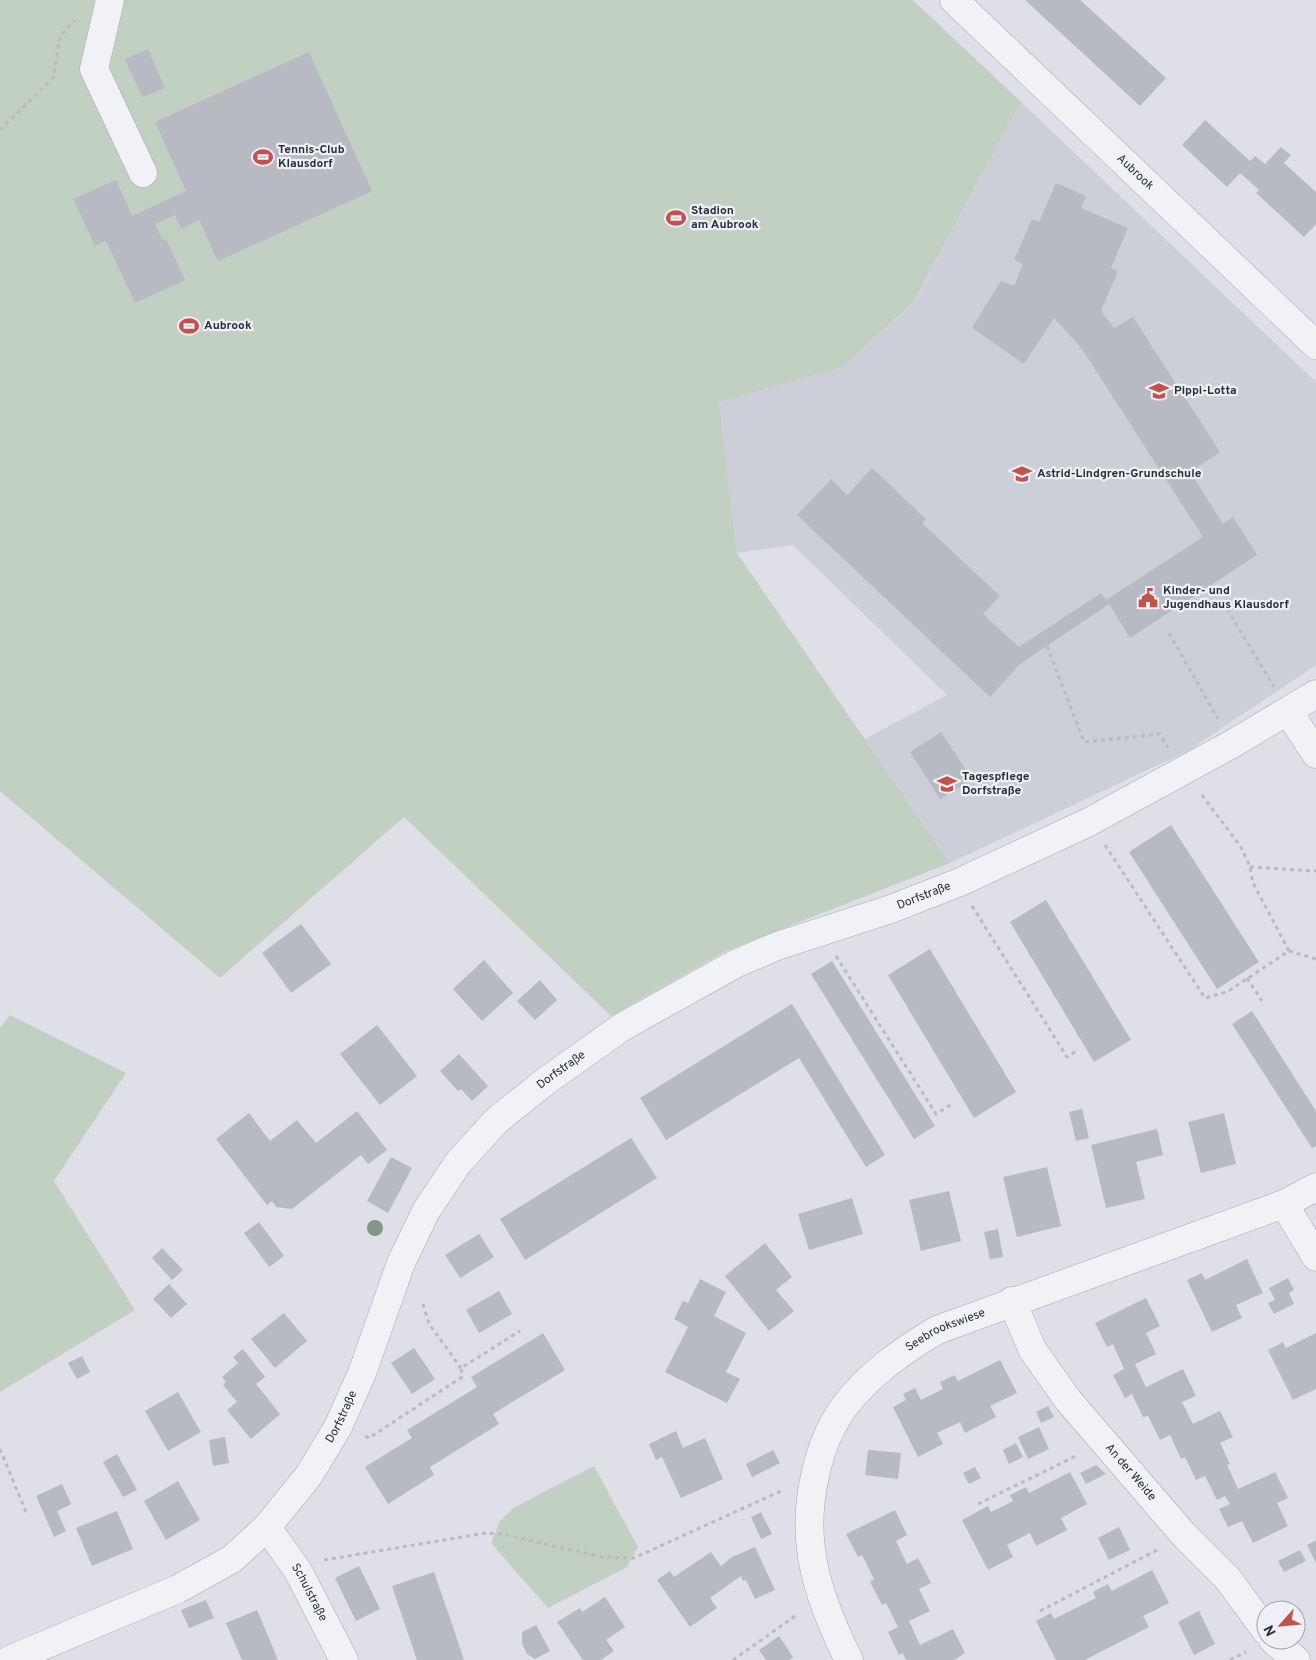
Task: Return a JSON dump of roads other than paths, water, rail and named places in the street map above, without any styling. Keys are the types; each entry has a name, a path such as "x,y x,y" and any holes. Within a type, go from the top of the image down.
{"street":[{"path":"110,0 94,69 143,173"},
{"name":"Aubrook","path":"954,0 1316,345"},
{"name":"Dorfstraße","path":"9,1660 178,1589 232,1559 267,1527 309,1475 338,1427 362,1373 402,1263 426,1211 458,1163 496,1121 546,1081 622,1027 735,964 777,946 891,909 960,882 1089,822 1232,744 1316,694"},
{"path":"1288,711 1316,754"},
{"name":"Seebrookswiese","path":"849,1660 823,1601 810,1549 812,1488 822,1449 839,1416 870,1378 898,1353 937,1330 1012,1301 1284,1204 1316,1187"},
{"path":"1284,1204 1316,1257"},
{"name":"An der Weide","path":"1012,1301 1032,1349 1068,1400 1184,1535 1228,1579 1256,1617"},
{"name":"Schulstraße","path":"267,1527 298,1571 344,1660"},
{"path":"1284,1650 1296,1660"}],"place":[{"name":"Tennis-Club Klausdorf","path":"263,157"},
{"name":"Stadion am Aubrook","path":"676,218"},
{"name":"Aubrook","path":"189,326"},
{"name":"Pippi-Lotta","path":"1159,391"},
{"name":"Astrid-Lindgren-Grundschule","path":"1022,474"},
{"name":"Kinder- und Jugendhaus Klausdorf","path":"1148,598"},
{"name":"Tagespflege Dorfstraße","path":"947,784"}]}
